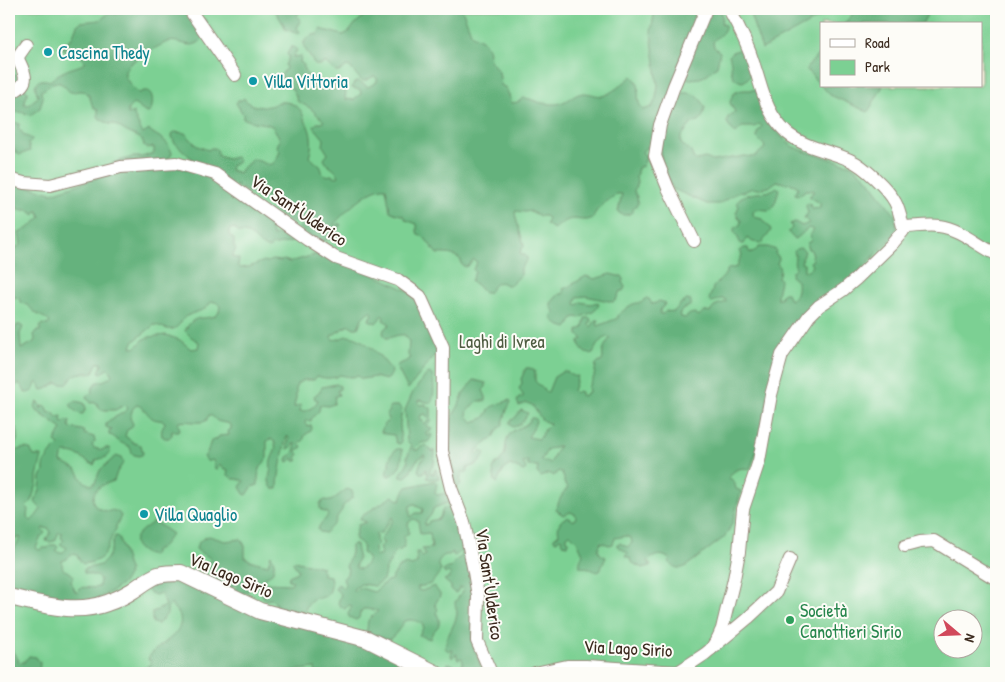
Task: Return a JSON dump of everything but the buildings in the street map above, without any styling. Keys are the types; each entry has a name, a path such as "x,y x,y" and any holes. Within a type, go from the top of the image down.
{"main road":[{"name":"Via Lago Sirio","path":"9,597 60,608 86,608 120,598 159,575 181,573 260,611 367,639 435,673"}],"street":[{"path":"189,9 235,75"},
{"path":"694,240 668,188 655,156 660,125 706,9"},
{"path":"711,649 722,629 739,552 743,510 759,461 771,395 782,355 809,316 819,306 856,279 892,244 904,227 892,197 873,177 852,161 806,144 791,136 770,112 745,39 729,9"},
{"path":"9,94 25,80 25,74 18,59 26,44"},
{"name":"Via Sant'Ulderico","path":"9,179 24,183 50,185 121,167 176,163 215,174 336,258 398,280 420,296 443,346 442,451 451,488 464,522 474,572 478,596 477,641 491,673"},
{"path":"904,227 937,225 950,228 996,254"},
{"path":"905,546 934,541 996,579"},
{"name":"Via Lago Sirio","path":"535,673 567,666 676,672 683,669 711,649 776,592 790,559"}],"green space":[{"name":"Laghi di Ivrea","path":"9,9 996,9 996,673 9,673"},
{"path":"136,9 184,9 207,21 204,36 198,43 191,45 172,41 165,43 131,63 125,72 126,78 134,89 139,93 147,91 152,96 150,112 147,113 133,104 128,109 128,114 134,112 134,116 143,134 149,130 165,142 172,153 170,157 166,160 112,163 154,153 154,147 147,148 140,138 100,119 98,110 93,107 89,96 85,92 70,92 58,82 41,91 43,97 40,108 31,115 21,112 13,114 9,119 9,80 12,76 16,74 19,76 21,85 28,92 24,104 28,105 38,97 35,86 39,81 50,81 61,73 86,62 80,56 72,56 63,48 66,42 72,38 77,25 81,22 100,20 109,13 116,14"},
{"path":"274,9 301,9 297,16 301,21 297,28 300,32 298,34 285,29"},
{"path":"358,9 462,9 472,35 482,40 488,48 490,60 499,72 501,85 506,88 512,103 518,102 523,98 541,103 556,104 582,93 602,96 613,91 632,76 638,86 638,99 643,110 652,107 658,86 651,32 655,9 702,9 651,147 646,148 642,152 646,157 643,166 639,167 637,171 637,182 634,191 638,204 633,208 633,212 622,215 618,212 622,194 617,194 603,205 593,218 568,220 554,229 546,224 548,218 545,216 540,216 530,211 515,211 524,246 520,252 521,255 525,255 527,260 521,268 521,275 511,285 500,282 488,293 484,293 471,281 475,272 473,269 477,263 475,260 465,267 461,264 461,260 455,256 437,254 424,237 418,235 417,224 406,220 404,216 390,211 386,188 372,191 358,201 334,224 335,226 339,223 341,225 335,233 326,240 320,241 299,228 301,225 299,219 302,215 300,212 292,223 275,211 273,204 265,198 268,195 257,197 201,167 174,142 173,132 185,133 197,146 208,150 215,148 218,151 218,156 228,159 236,157 238,162 231,166 230,170 239,173 251,159 272,164 280,151 277,148 280,141 278,135 272,126 243,118 243,114 236,103 239,99 240,101 244,98 252,105 266,107 279,102 286,102 295,105 302,112 310,130 311,148 309,157 320,166 325,176 339,176 325,162 324,159 328,154 323,146 324,139 314,127 317,123 324,121 310,108 297,101 293,91 286,84 285,80 282,79 281,75 286,68 285,65 289,57 287,54 291,47 294,47 297,50 293,57 301,56 300,62 304,65 306,73 318,83 316,87 318,89 335,82 336,86 344,89 346,99 354,100 361,93 360,90 352,88 353,84 357,81 368,87 377,82 377,78 374,76 365,81 361,80 347,66 336,72 325,62 322,65 315,65 304,47 304,42 310,36 318,34 320,29 343,35 349,32 364,16 364,13"},
{"path":"708,9 720,9 721,23 725,25 723,32 713,42 714,47 720,52 717,66 700,78 690,79 681,77"},
{"path":"748,9 835,9 762,49"},
{"path":"857,9 930,9 923,22 846,22"},
{"path":"742,48 751,75 742,82 737,80 732,74 729,55"},
{"path":"820,52 820,85 806,69"},
{"path":"824,88 882,88 868,112 830,95"},
{"path":"741,90 756,90 770,125 793,147 851,165 867,178 895,215 897,228 893,237 778,353 757,450 750,469 738,469 729,478 734,481 736,489 741,491 733,521 727,534 683,568 674,567 668,562 670,559 661,555 655,556 648,561 651,566 642,568 631,562 630,558 625,556 628,553 617,546 620,543 627,547 632,543 631,538 626,536 615,538 613,544 609,545 601,542 598,550 601,555 606,557 600,571 580,567 580,560 583,554 577,541 570,534 567,536 568,545 561,542 562,539 554,540 559,534 558,529 561,521 568,517 574,521 576,517 575,514 570,512 563,515 556,510 563,493 568,487 564,483 561,472 558,471 554,476 549,473 541,477 537,473 538,466 528,466 528,461 523,462 526,469 524,471 510,465 504,469 497,483 495,481 493,470 496,463 500,462 504,456 507,440 511,432 529,422 531,418 534,418 536,421 528,437 539,439 550,424 542,420 532,405 527,403 519,406 517,401 523,395 519,389 526,368 535,371 535,381 546,392 548,392 554,377 564,371 573,376 578,376 573,391 576,393 578,391 581,392 581,395 584,396 589,392 588,387 594,377 596,364 602,361 603,350 610,338 607,336 597,345 593,353 588,354 583,351 579,341 583,339 578,335 578,330 583,328 585,318 590,318 589,325 591,327 596,320 599,320 598,326 618,318 618,315 629,306 641,303 646,298 652,304 659,301 666,303 660,310 660,314 666,311 674,312 680,304 687,300 691,301 691,305 682,310 679,315 681,317 685,318 695,313 697,316 710,312 716,305 726,302 725,299 709,301 713,287 728,269 737,267 742,255 740,251 744,248 748,248 749,252 753,253 759,247 768,247 776,250 775,254 779,259 777,263 780,268 777,298 781,298 781,295 787,293 790,300 796,295 797,281 791,276 792,271 796,268 794,251 796,249 800,248 805,251 801,263 804,264 804,271 808,271 812,266 810,262 813,260 811,257 812,253 807,247 807,243 811,241 810,234 813,230 809,228 794,239 788,232 792,228 790,224 795,222 802,226 809,223 804,218 808,213 806,206 808,203 812,209 820,208 820,203 810,197 813,190 806,190 799,195 795,194 797,186 777,181 769,187 752,188 744,192 740,191 719,204 707,204 673,189 662,167 660,149 673,97 682,93 692,93 700,99 705,107 703,116 699,121 692,123 681,137 681,144 690,150 694,159 705,158 713,161 745,156 754,157 765,148 757,138 757,133 762,126 760,124 754,127 742,127 736,133 727,122 728,117 735,112 730,103 732,97 734,93","holes":["559,446 550,463 541,460 548,449"]},
{"path":"14,122 20,124 18,127 24,135 32,139 28,143 30,151 19,155 9,143 9,135 14,136 10,127"},
{"path":"175,166 214,176 271,218 267,223 273,236 283,232 292,242 271,246 269,249 248,234 239,233 234,228 229,230 229,235 234,239 234,247 236,249 232,257 239,259 238,266 240,268 272,260 290,262 321,253 377,276 408,291 419,305 439,344 438,351 408,389 396,366 410,358 408,355 409,342 405,335 386,338 383,333 384,329 390,324 383,320 384,317 382,315 376,323 369,320 373,315 372,312 368,312 362,318 358,328 349,325 331,336 332,339 347,336 353,337 367,344 379,355 392,372 389,378 386,380 375,377 362,379 357,376 340,375 323,378 317,376 314,380 304,380 298,383 294,407 301,406 300,411 308,410 315,405 318,400 314,396 322,387 336,384 340,386 340,389 337,391 339,395 335,396 334,404 328,406 320,405 319,411 311,421 306,420 305,423 308,427 311,425 312,428 305,435 303,441 298,443 302,446 297,450 299,454 296,458 297,461 294,461 293,458 288,462 287,460 293,453 296,444 293,444 288,449 289,438 287,436 278,489 273,489 269,480 275,444 271,439 267,441 267,458 259,470 258,485 252,487 247,495 244,494 240,487 244,481 233,479 227,474 228,470 224,470 221,466 218,466 218,469 214,468 214,461 210,460 208,462 204,457 211,441 219,436 229,435 228,431 231,429 231,425 228,423 217,421 210,415 203,422 179,422 179,431 172,431 172,435 169,438 165,438 162,436 164,421 152,418 137,405 133,408 130,418 133,424 127,430 125,436 134,443 141,445 143,453 138,456 132,454 129,447 109,435 109,432 112,430 106,427 106,423 128,408 125,405 115,410 101,410 96,402 91,403 86,397 92,393 97,383 112,375 111,371 107,369 102,373 99,372 101,363 97,363 93,373 77,374 66,384 57,383 42,390 39,383 36,383 33,390 26,393 20,384 12,390 9,389 9,316 10,329 13,330 17,325 23,327 20,334 21,349 34,342 34,335 37,331 40,331 42,324 47,325 50,323 29,306 22,303 19,298 9,295 9,247 18,247 21,244 19,233 30,227 41,217 38,211 36,211 35,215 28,210 20,210 9,201 9,181 52,193 121,170","holes":["211,302 216,302 220,306 219,312 215,316 194,320 185,331 199,342 198,348 191,349 180,340 166,335 149,337 135,348 131,347 133,342 154,325 173,329 187,316 203,310"]},
{"path":"777,187 779,189 773,207 768,210 755,209 753,213 754,217 762,219 771,230 762,243 753,242 747,238 744,244 741,244 734,232 734,228 740,225 741,221 736,213 739,206 737,203 741,197 766,192"},
{"path":"610,274 622,276 624,279 622,282 625,287 623,291 620,291 616,300 613,302 586,296 577,297 575,304 578,305 580,302 591,304 597,302 599,304 593,312 580,318 575,317 572,319 567,328 558,325 551,318 555,312 551,307 551,303 559,294 563,294 563,289 586,276 595,279"},
{"path":"430,373 434,386 431,403 419,400 418,403 420,405 426,404 426,406 431,408 431,416 429,418 426,414 421,415 420,420 425,424 430,419 432,421 427,427 432,429 426,435 431,434 432,436 428,442 420,444 414,450 418,450 426,445 431,451 435,451 434,464 430,473 434,474 436,469 439,478 427,478 426,469 423,473 418,471 424,455 417,460 409,474 401,477 408,462 407,457 411,447 407,441 405,410 413,392 427,374"},
{"path":"474,380 486,383 486,387 483,390 486,401 478,401 468,410 467,416 473,422 484,418 491,407 510,400 511,402 502,426 494,437 476,451 477,454 482,451 485,453 482,459 476,465 467,468 468,471 465,473 463,471 460,480 461,484 457,487 449,458 447,440 452,431 450,423 452,417 464,393"},
{"path":"75,401 84,403 86,408 83,414 74,410 71,406 70,404"},
{"path":"37,402 40,403 41,409 43,406 47,407 49,413 54,413 57,417 62,416 61,422 70,421 70,428 82,430 85,432 84,434 94,437 95,442 92,445 94,448 102,450 109,448 110,452 107,457 96,460 94,465 75,454 65,453 62,456 61,462 76,469 85,482 91,485 95,483 100,470 116,456 124,462 117,472 114,481 95,491 93,498 95,505 99,509 116,511 121,516 103,556 98,560 83,564 77,555 71,554 62,561 64,570 74,576 71,581 75,591 78,593 79,588 99,587 100,579 84,573 84,569 98,566 104,562 109,556 115,536 119,538 129,570 128,575 121,585 95,600 52,601 43,592 31,588 24,596 9,593 9,553 15,548 21,538 19,537 9,542 9,456 13,456 18,450 25,448 30,449 34,456 42,456 32,501 26,507 28,509 27,517 31,521 41,509 35,502 40,490 41,477 46,460 59,445 55,442 62,429 37,411 35,406","holes":["42,529 49,529 51,532 46,541 49,542 55,541 59,532 62,533 61,538 64,540 60,544 67,548 63,552 59,553 56,550 58,547 56,545 39,550 36,548 45,533"]},
{"path":"390,406 399,406 402,409 400,423 401,443 399,444 396,443 394,435 381,432 384,424 388,422 387,415"},
{"path":"521,410 528,413 520,424 513,427 510,425 510,421"},
{"path":"9,422 18,431 18,438 12,450 9,449"},
{"path":"397,449 402,449 401,461 396,472 389,476 387,475 387,468 390,465 393,453"},
{"path":"434,481 437,483 435,493 437,495 446,493 461,525 470,577 469,581 473,590 472,642 483,673 452,673 447,667 448,663 460,668 463,663 462,658 458,659 456,654 452,658 453,650 448,651 445,648 457,614 455,602 463,591 462,588 459,588 455,593 451,590 451,586 444,580 450,577 451,574 448,572 445,574 443,571 451,568 455,561 462,556 462,550 455,556 453,552 442,557 438,563 441,570 434,580 429,585 418,587 418,590 422,591 434,586 440,594 435,604 438,610 436,612 439,625 430,639 419,635 423,625 412,620 404,621 395,635 387,640 366,632 369,620 378,611 363,609 356,620 349,617 348,614 352,606 349,605 345,609 338,603 341,594 335,589 339,584 343,588 345,584 343,579 347,574 348,569 346,567 351,553 351,546 353,544 356,545 358,557 356,568 362,568 368,559 362,553 363,546 356,540 355,536 358,525 366,522 360,519 393,496 399,500 401,499 407,487","holes":["447,503 450,505 443,509 439,519 429,521 425,525 434,508","416,504 416,506 423,509 422,513 416,513 411,517 410,506","392,517 393,520 380,540 384,543 379,547 381,554 376,556 374,549 378,543 376,541 376,534 381,533","413,519 418,521 420,534 430,533 432,548 422,549 425,555 423,557 419,552 416,552 417,563 412,566 406,564 398,568 391,580 374,592 361,588 354,591 353,589 361,584 375,586 383,580 386,569 396,550 399,551 404,547 404,536 409,533 408,523"]},
{"path":"347,489 352,491 352,498 343,506 334,524 325,533 320,532 318,530 319,527 328,513 320,509 320,503 325,500 331,501"},
{"path":"154,521 172,534 152,556 136,547 135,538"},
{"path":"209,536 225,541 241,539 245,546 245,558 254,561 268,565 271,555 274,564 272,573 256,587 240,594 235,590 237,583 233,585 232,589 207,578 214,576 209,567 211,559 196,549 201,541"},
{"path":"293,561 323,567 320,569 323,571 323,575 330,576 331,587 327,595 311,600 304,614 277,607 275,602 271,599 266,600 262,595 263,584 265,583 291,584 293,581 288,580 289,576 298,570"},
{"path":"171,575 366,641 421,673 316,673 315,668 278,673 141,673 151,664 151,661 148,659 151,654 178,630 180,624 180,617 171,604 167,609 167,614 158,624 153,623 152,619 152,612 166,606 161,593 155,595 147,589"},
{"path":"9,647 18,658 19,663 24,662 29,656 36,657 40,663 39,673 13,673 9,667"}],"place":[{"name":"Cascina Thedy","path":"48,52"},
{"name":"Villa Vittoria","path":"253,81"},
{"name":"Villa Quaglio","path":"144,514"},
{"name":"Società Canottieri Sirio","path":"790,620"}]}
